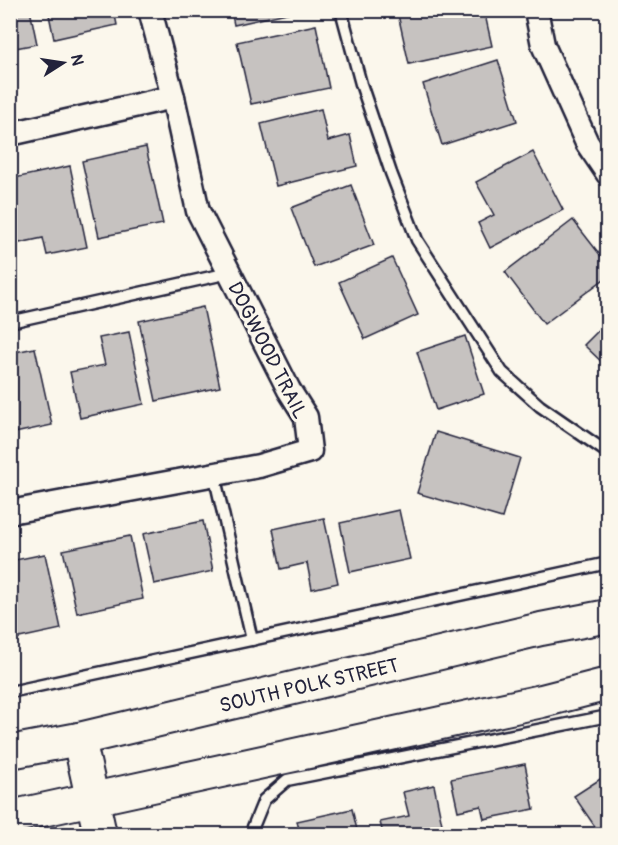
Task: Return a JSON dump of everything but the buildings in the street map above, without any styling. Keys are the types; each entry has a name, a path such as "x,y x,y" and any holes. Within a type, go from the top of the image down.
{"main road":[{"name":"SOUTH POLK STREET","path":"10,752 79,739 542,629 608,616"},
{"path":"10,817 542,701 608,684"},
{"path":"79,739 100,834"}],"street":[{"name":"DOGWOOD TRAIL","path":"10,512 259,466 310,451 306,417 289,390 198,211 173,98 150,10"},
{"path":"536,10 543,45 587,143 608,174"},
{"path":"10,134 173,98"}],"lane":[{"path":"341,10 361,84 391,173 417,240 502,372 540,406 608,453"},
{"path":"10,322 229,273"},
{"path":"214,474 252,640"},
{"path":"10,692 608,563"},
{"path":"255,834 253,827 264,800 288,780 608,716"}]}
